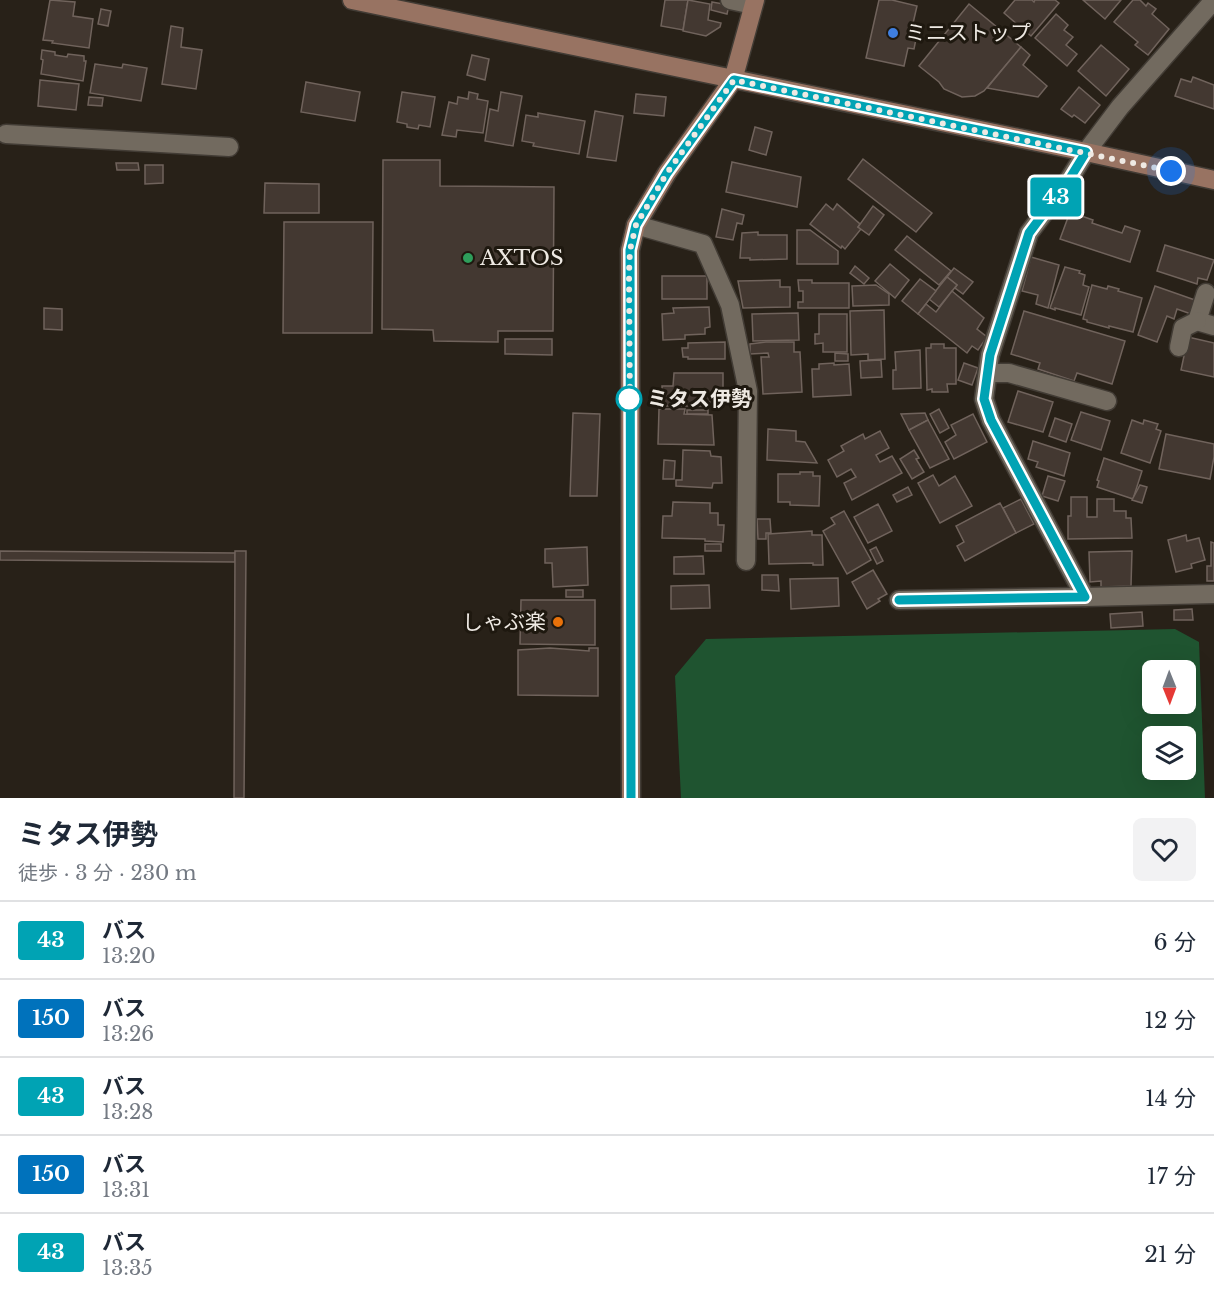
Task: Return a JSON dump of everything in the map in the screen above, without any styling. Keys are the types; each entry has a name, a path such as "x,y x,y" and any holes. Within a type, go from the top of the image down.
{"street":[{"path":"352,0 1214,180"},
{"path":"631,798 630,250 636,225 667,173 734,80 754,2 730,0"},
{"path":"1085,597 991,420 984,399 990,355 1029,233 1120,107 1214,0"},
{"path":"6,134 229,147"},
{"path":"636,225 703,243 730,304 748,391 746,561"},
{"path":"1179,347 1183,328 1206,323 1206,293"},
{"path":"988,373 1009,373 1107,401"},
{"path":"899,600 1214,594"}],"green space":[{"path":"1175,629 1199,642 1205,798 681,798 675,676 706,639"}],"building":[{"path":"50,0 75,2 73,16 93,19 89,48 43,40"},
{"path":"665,0 688,0 683,30 661,26"},
{"path":"688,0 710,4 708,20 721,23 720,27 706,36 683,31"},
{"name":"ミニストップ","path":"879,0 892,0 917,6 911,32 917,34 914,49 908,48 904,66 866,58"},
{"path":"1015,0 1034,2 1035,0 1055,0 1059,3 1031,36 1004,13"},
{"path":"1083,0 1121,0 1105,19"},
{"path":"1133,0 1140,0 1146,6 1148,3 1156,9 1152,14 1169,29 1148,55 1135,45 1138,42 1114,22"},
{"path":"712,2 729,5 727,14 711,10"},
{"path":"969,4 1021,47 984,91 975,96 962,97 944,89 919,66"},
{"path":"101,9 111,11 108,26 98,24"},
{"path":"1056,14 1068,25 1064,30 1073,37 1066,45 1077,54 1067,66 1035,38"},
{"path":"171,26 183,28 181,47 202,50 196,89 162,84"},
{"path":"1101,45 1129,69 1106,96 1078,71"},
{"path":"1021,47 1030,55 1023,65 1047,86 1038,97 987,88"},
{"path":"42,50 67,57 68,54 84,56 84,61 86,61 83,81 41,74"},
{"path":"472,55 489,59 485,80 467,75"},
{"path":"95,64 122,68 123,64 147,68 141,101 90,93"},
{"path":"1193,77 1214,85 1214,109 1175,96 1181,79 1191,82"},
{"path":"40,80 79,84 76,110 38,106"},
{"path":"306,82 360,92 355,121 301,112"},
{"path":"1079,87 1100,105 1085,123 1061,109"},
{"path":"402,92 435,97 430,127 419,125 418,129 397,122"},
{"path":"469,92 478,94 477,99 488,101 483,133 457,130 456,137 442,135 449,102 457,104 458,97 468,99"},
{"path":"501,92 522,96 513,146 485,141 490,109 498,111"},
{"path":"636,94 666,97 664,116 634,113"},
{"path":"89,97 103,98 102,106 88,105"},
{"path":"595,111 623,116 616,161 587,157"},
{"path":"538,113 585,121 579,154 533,146 534,143 522,141 526,115 538,117"},
{"path":"755,127 772,132 766,155 749,150"},
{"path":"863,159 932,213 916,232 848,179"},
{"name":"AXTOS","path":"383,160 440,160 440,186 554,187 553,331 498,331 498,342 434,341 433,330 382,329"},
{"path":"732,162 801,177 797,207 726,192"},
{"path":"116,163 138,163 139,170 117,170"},
{"path":"145,165 163,165 163,183 145,184"},
{"path":"265,183 319,184 319,213 264,213"},
{"path":"826,204 833,210 837,204 860,224 858,227 861,229 845,249 810,224"},
{"path":"873,206 884,215 869,235 858,227"},
{"path":"722,209 744,215 742,224 737,223 733,240 716,237"},
{"path":"1070,212 1093,220 1092,223 1122,233 1125,226 1140,231 1130,262 1060,239"},
{"path":"284,222 373,222 372,333 283,333"},
{"path":"797,230 810,230 838,251 838,264 797,264"},
{"path":"758,232 758,235 787,235 787,259 740,258 742,233"},
{"path":"907,236 951,271 939,285 895,250"},
{"path":"1165,245 1214,260 1207,280 1198,278 1197,284 1157,271"},
{"path":"1031,257 1059,265 1048,308 1036,304 1038,295 1022,291"},
{"path":"890,264 909,280 895,298 875,281"},
{"path":"855,266 869,278 864,284 850,273"},
{"path":"1065,267 1080,271 1079,273 1085,275 1083,285 1089,287 1081,315 1050,308"},
{"path":"954,268 973,282 963,294 947,277"},
{"path":"662,276 707,276 707,299 662,299"},
{"path":"947,277 957,285 939,307 929,299"},
{"path":"920,279 936,291 918,314 902,301"},
{"path":"780,280 780,287 790,287 790,307 743,308 738,281"},
{"path":"798,280 812,280 812,283 849,283 849,308 798,308 798,302 803,302 803,291 799,291"},
{"path":"876,285 889,294 889,305 853,306 852,286"},
{"path":"1092,285 1107,289 1108,286 1142,298 1133,332 1109,326 1109,328 1083,319"},
{"path":"1155,286 1195,300 1191,314 1177,309 1174,319 1167,316 1157,342 1138,335"},
{"path":"952,291 984,318 977,329 987,337 978,350 972,346 967,353 918,314 926,304 936,312"},
{"path":"709,307 710,327 705,328 705,334 685,335 685,339 663,340 662,314 674,313 673,308"},
{"path":"44,308 62,309 62,330 44,329"},
{"path":"884,310 885,359 868,360 868,354 851,355 850,311"},
{"path":"1024,311 1125,341 1112,384 1077,373 1074,381 1038,369 1040,363 1011,354"},
{"path":"798,313 799,340 753,341 752,314"},
{"path":"819,314 847,314 847,352 823,352 823,343 815,344 815,334 819,334"},
{"path":"1188,337 1214,343 1214,377 1181,370"},
{"path":"505,339 552,339 552,355 505,354"},
{"path":"725,342 725,359 683,357 682,348 688,348 688,343"},
{"path":"794,342 794,352 800,352 802,392 763,394 761,357 769,357 768,353 750,354 750,344"},
{"path":"931,344 944,344 944,348 956,348 956,384 947,384 948,392 927,390 926,348 931,348"},
{"path":"920,350 921,388 893,389 893,370 896,370 895,352"},
{"path":"835,353 848,354 848,361 835,361"},
{"path":"881,360 882,377 861,378 860,361"},
{"path":"834,363 834,365 849,364 851,395 813,397 812,369 819,369 819,364"},
{"path":"964,363 978,368 972,385 958,380"},
{"path":"674,373 723,373 723,402 707,402 707,406 663,406 662,386 673,386"},
{"path":"1018,391 1053,402 1043,432 1008,422"},
{"path":"659,409 685,409 684,414 712,415 714,445 658,444"},
{"path":"939,409 949,428 940,433 930,414"},
{"path":"687,410 708,410 708,414 687,414"},
{"path":"1081,412 1110,421 1101,450 1071,440"},
{"path":"573,413 600,414 597,496 570,496"},
{"path":"925,413 928,420 909,430 901,414"},
{"path":"973,414 987,442 954,459 945,442 956,435 951,425"},
{"path":"1055,418 1072,424 1066,442 1049,436"},
{"path":"928,420 949,459 930,468 909,430"},
{"path":"1132,420 1143,424 1144,420 1158,424 1156,429 1161,431 1150,463 1121,453"},
{"path":"768,429 796,431 796,441 805,442 817,463 767,460"},
{"path":"880,431 889,448 876,455 880,462 892,456 902,473 852,500 844,483 856,477 851,469 837,477 828,460 844,451 841,446 863,434 865,439"},
{"path":"1166,434 1214,444 1210,479 1159,469"},
{"path":"1033,441 1070,453 1064,476 1036,467 1038,462 1028,459"},
{"path":"683,450 710,451 711,456 721,457 722,483 713,483 712,488 676,486 676,480 682,480"},
{"path":"914,450 919,458 916,459 924,472 912,479 900,459"},
{"path":"1104,458 1142,471 1133,499 1097,487"},
{"path":"664,460 675,461 674,479 663,479"},
{"path":"800,472 813,472 813,476 820,476 819,506 790,505 790,502 778,502 778,474 800,474"},
{"path":"933,475 939,486 955,476 972,506 940,523 918,483"},
{"path":"1048,476 1065,481 1058,501 1042,496"},
{"path":"1140,485 1147,487 1142,503 1132,500"},
{"path":"908,487 912,495 897,502 893,495"},
{"path":"1071,497 1087,497 1087,517 1097,517 1097,499 1114,499 1114,511 1126,511 1126,518 1131,518 1132,538 1068,539"},
{"path":"1021,499 1034,524 1016,533 1003,508"},
{"path":"673,502 710,503 710,513 718,513 718,525 724,525 723,542 705,541 705,539 662,538 663,516 672,516"},
{"path":"1000,503 1016,533 965,561 957,546 964,542 956,526"},
{"path":"878,504 892,531 868,543 854,517"},
{"path":"844,511 871,560 847,574 823,531 835,524 831,518"},
{"path":"757,519 770,519 771,533 766,533 766,539 758,539"},
{"path":"812,531 812,535 822,535 823,565 813,565 813,563 769,564 768,534"},
{"path":"1186,535 1187,541 1199,538 1205,560 1191,564 1192,568 1176,572 1168,540"},
{"path":"1211,542 1214,543 1214,581 1207,581 1207,566 1211,566"},
{"path":"705,544 721,544 721,551 705,551"},
{"path":"587,547 588,585 553,587 552,563 545,563 545,549"},
{"path":"876,547 883,561 877,564 870,550"},
{"path":"0,551 235,553 235,562 0,560"},
{"path":"235,551 246,551 244,798 234,798"},
{"path":"1132,551 1131,586 1101,587 1101,581 1090,582 1089,552"},
{"path":"703,556 704,574 674,574 674,557"},
{"path":"873,570 887,594 867,609 852,582"},
{"path":"762,575 778,575 779,591 762,590"},
{"path":"838,578 839,606 791,609 790,579"},
{"path":"709,585 710,608 671,609 671,586"},
{"path":"566,590 583,590 583,597 566,597"},
{"name":"しゃぶ楽","path":"521,600 595,600 595,645 520,644"},
{"path":"1192,609 1193,620 1174,620 1174,610"},
{"path":"1142,612 1143,626 1111,628 1110,614"},
{"path":"550,648 589,651 589,648 598,648 598,696 518,695 518,650"}],"bus line":[{"name":"43","path":"631,798 630,250 636,225 667,173 734,80 1086,152 1070,178 1029,233 990,355 984,399 991,420 1085,597 899,600"}],"place":[{"name":"ミニストップ","path":"893,33"},
{"name":"AXTOS","path":"468,258"},
{"name":"ミタス伊勢","path":"629,399"},
{"name":"しゃぶ楽","path":"558,622"}],"route":[{"path":"629,399 630,409 629,273 630,250 636,225 667,173 734,80 1171,171"}]}
